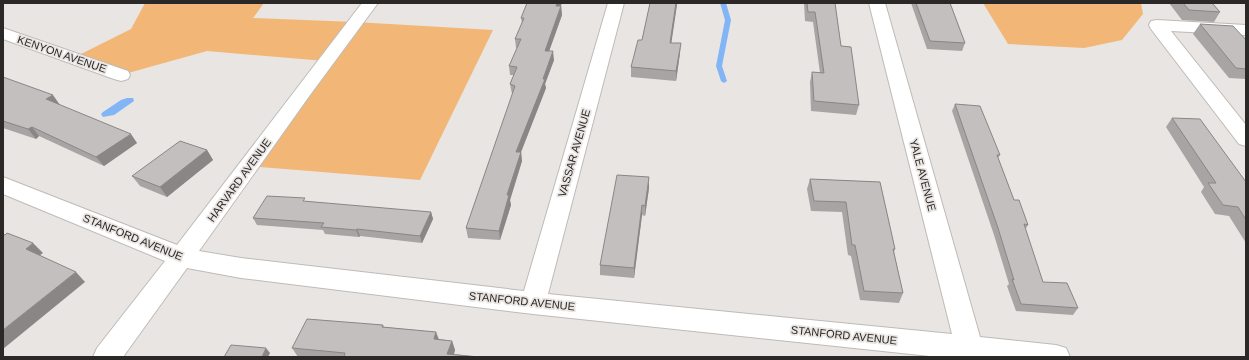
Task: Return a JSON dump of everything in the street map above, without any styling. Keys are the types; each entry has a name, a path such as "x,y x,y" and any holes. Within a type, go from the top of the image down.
{"street":[{"name":"HARVARD AVENUE","path":"107,357 183,258 326,60 370,3"},
{"name":"VASSAR AVENUE","path":"533,303 616,3"},
{"name":"YALE AVENUE","path":"877,3 969,348"},
{"path":"1246,30 1157,25 1246,139"},
{"name":"KENYON AVENUE","path":"3,33 121,75"},
{"name":"STANFORD AVENUE","path":"3,185 183,258 241,268 533,303 1056,357"}],"shaded area":[{"path":"145,3 264,3 253,18 493,30 420,180 249,166 325,61 207,51 121,75 73,58 131,29"},
{"path":"983,3 1141,3 1143,14 1122,40 1084,48 1008,44"}],"water":[{"path":"133,98 134,101 114,115 103,117 101,114 103,112 121,100"}],"building":[{"path":"527,3 557,3 556,6 561,6 545,51 553,51 543,79 545,79 516,152 521,152 507,195 509,195 499,231 466,228 515,86 510,84 517,67 509,66 521,39 515,39 524,18 521,18"},
{"path":"650,3 676,3 670,43 681,43 676,71 631,67 638,40 642,40"},
{"path":"807,3 835,3 841,46 851,47 859,105 814,101 812,72 824,73 815,12 808,12"},
{"path":"916,3 950,3 965,43 930,41"},
{"path":"1183,3 1212,3 1220,12 1189,10"},
{"path":"1200,24 1233,26 1246,40 1246,69 1236,68"},
{"path":"3,77 53,95 46,99 131,134 96,157 32,127 28,129 3,121"},
{"path":"955,104 980,106 1000,155 997,155 1014,200 1019,200 1028,225 1024,224 1043,282 1067,283 1078,308 1021,304 1012,279 1014,280 998,228"},
{"path":"1172,118 1200,119 1246,182 1246,220 1238,207 1223,205 1208,183 1216,183"},
{"path":"180,141 207,150 160,187 132,176"},
{"path":"617,175 649,177 645,206 642,205 634,268 600,265"},
{"path":"810,179 880,182 903,293 864,291 855,245 852,245 846,202 814,201"},
{"path":"267,196 305,198 303,201 431,212 420,236 357,229 321,227 324,223 253,218"},
{"path":"7,233 33,243 26,249 76,272 3,330 3,234 5,235"},
{"path":"307,319 383,325 382,327 436,332 434,339 452,341 447,354 479,357 344,357 345,353 292,348"},
{"path":"231,345 266,348 262,357 224,357"}],"waterway":[{"path":"723,3 728,20 719,66 724,81"}]}
